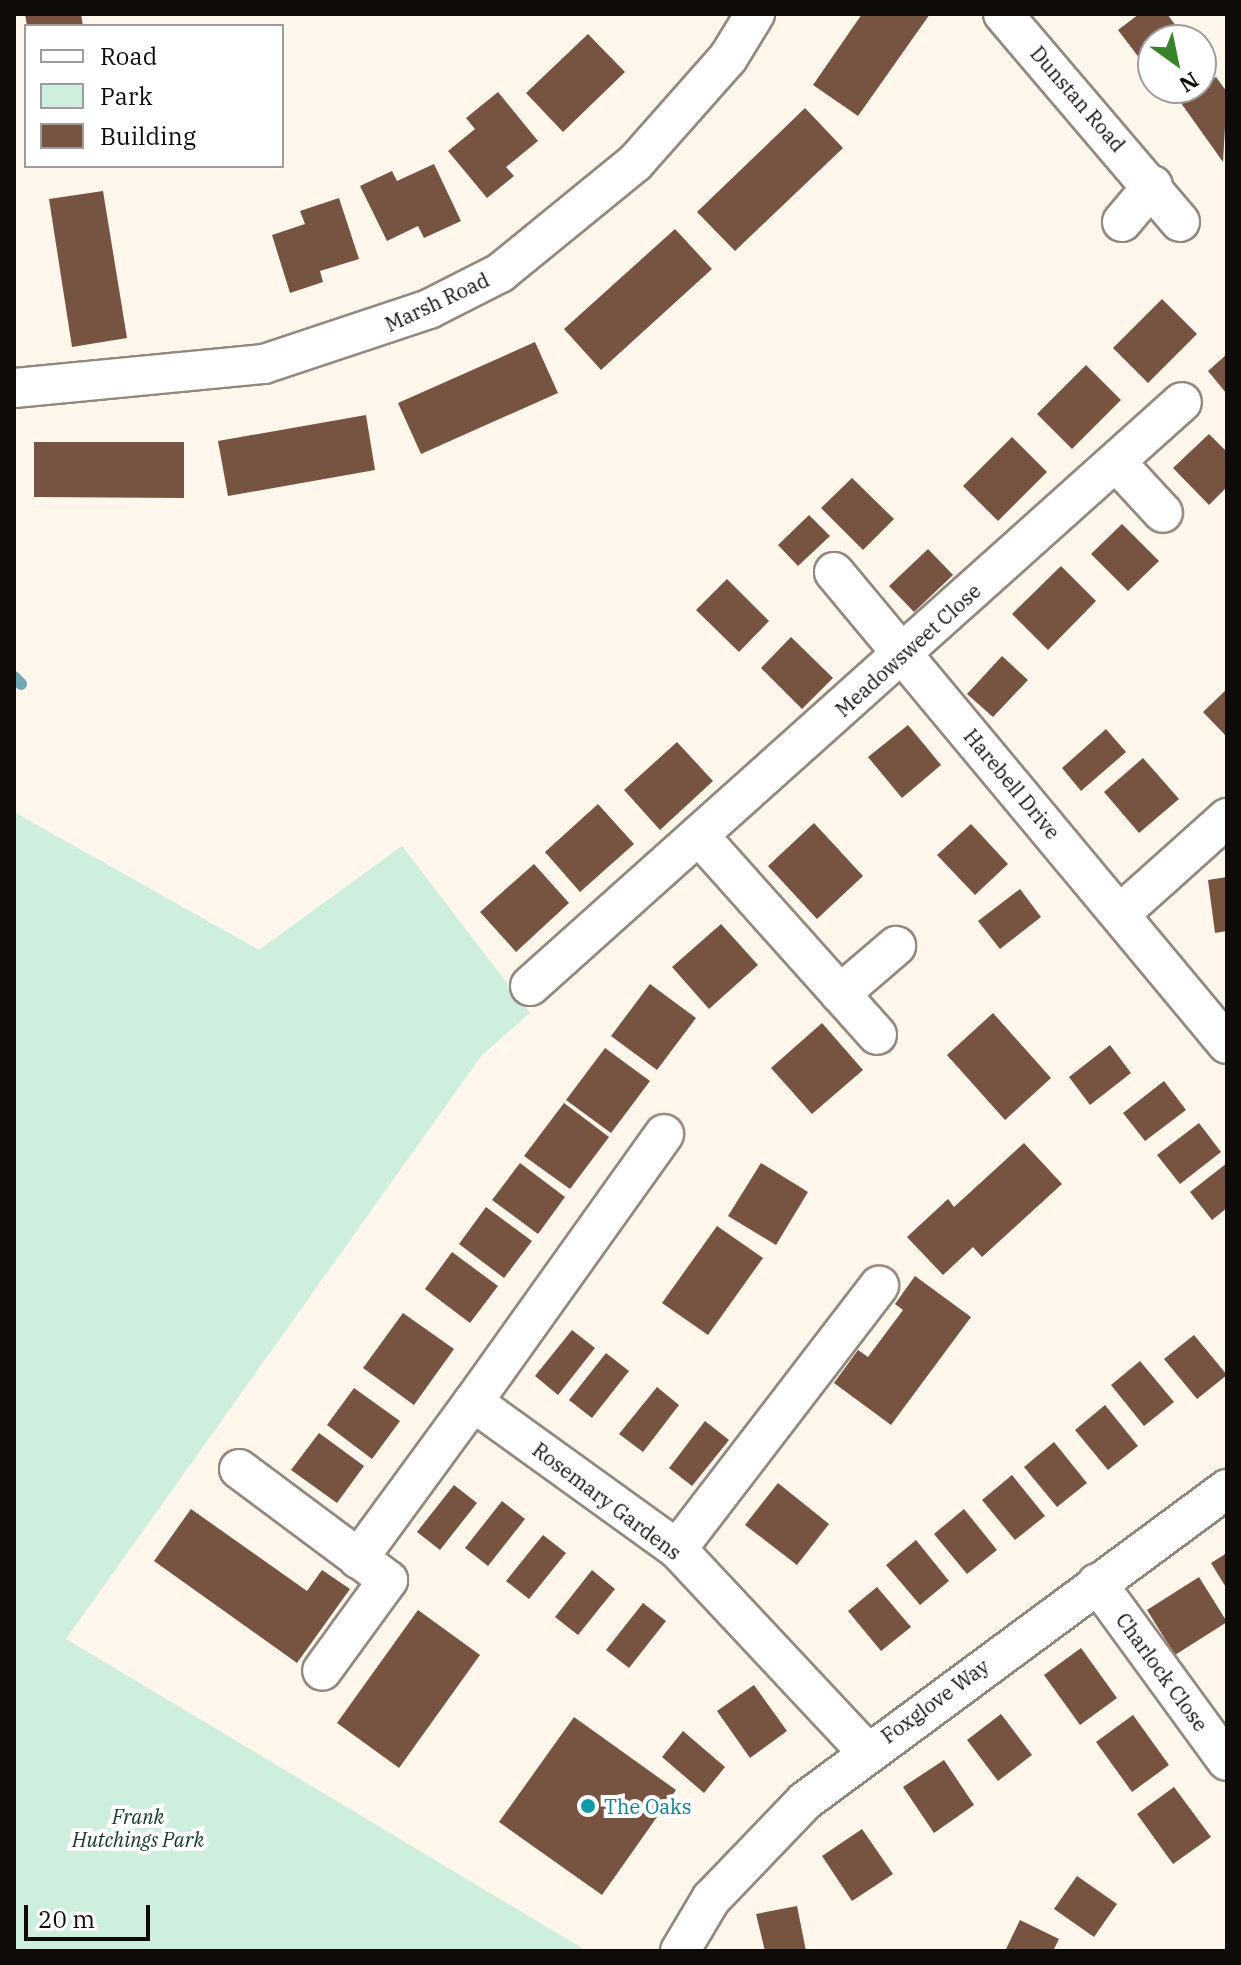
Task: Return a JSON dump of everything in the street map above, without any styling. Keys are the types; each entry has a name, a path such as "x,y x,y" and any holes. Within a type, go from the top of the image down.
{"street":[{"name":"Marsh Road","path":"14,388 264,364 429,309 500,273 635,163 728,58 755,14"},
{"name":"Dunstan Road","path":"1003,14 1153,185 1180,222"},
{"path":"1122,222 1153,185"},
{"name":"Meadowsweet Close","path":"530,986 701,838 1182,402"},
{"path":"1116,462 1163,513"},
{"name":"Harebell Drive","path":"834,572 1227,1044"},
{"path":"1120,914 1227,818"},
{"path":"701,838 877,1035"},
{"path":"840,994 896,946"},
{"path":"358,1559 664,1134"},
{"path":"677,1549 879,1286"},
{"name":"Rosemary Gardens","path":"473,1402 677,1549 866,1751"},
{"path":"239,1469 388,1580 322,1671"},
{"name":"Foxglove Way","path":"680,1951 711,1899 748,1856 866,1751 1227,1489"},
{"name":"Charlock Close","path":"1097,1583 1227,1761"}],"green space":[{"name":"Frank Hutchings Park","path":"14,812 259,950 402,846 530,1013 482,1055 66,1639 587,1951 14,1951"}],"building":[{"path":"25,14 81,14 83,24 27,24"},
{"path":"862,14 930,14 858,116 813,85"},
{"path":"1139,14 1167,14 1175,24 1137,24 1137,55 1118,30"},
{"path":"588,34 625,72 563,132 526,93"},
{"path":"1217,78 1227,92 1223,162 1182,104 1217,104"},
{"path":"498,92 538,141 506,167 514,176 487,198 448,151 475,129 466,118"},
{"path":"805,108 843,148 735,251 697,212"},
{"path":"434,164 461,221 424,238 418,226 387,241 360,186 392,171 397,181"},
{"path":"103,191 127,338 72,347 49,199"},
{"path":"339,198 359,259 320,271 323,282 290,293 272,235 305,224 300,211"},
{"path":"675,229 712,269 601,370 564,329"},
{"path":"1162,299 1197,334 1148,383 1113,348"},
{"path":"535,342 558,393 421,454 398,403"},
{"path":"1227,354 1227,394 1208,371"},
{"path":"1086,365 1121,400 1072,449 1037,414"},
{"path":"366,415 375,470 228,496 218,441"},
{"path":"1209,434 1227,452 1227,487 1209,505 1173,468"},
{"path":"1012,437 1047,472 998,521 963,486"},
{"path":"34,442 184,442 184,498 34,497"},
{"path":"852,478 894,519 863,550 821,508"},
{"path":"809,515 830,536 798,566 778,545"},
{"path":"1122,524 1159,561 1128,591 1091,554"},
{"path":"928,549 953,575 914,612 889,586"},
{"path":"1061,566 1096,601 1048,650 1012,614"},
{"path":"727,579 769,621 739,652 696,610"},
{"path":"791,637 833,678 802,709 761,668"},
{"path":"1002,656 1028,680 993,717 967,694"},
{"path":"1227,689 1227,737 1203,712"},
{"path":"908,725 941,765 902,798 868,757"},
{"path":"1106,729 1126,752 1081,791 1062,768"},
{"path":"677,742 713,781 660,830 624,790"},
{"path":"1143,758 1179,799 1139,833 1104,792"},
{"path":"598,804 634,844 580,892 545,852"},
{"path":"814,823 863,876 817,919 768,866"},
{"path":"971,824 1008,864 975,895 937,855"},
{"path":"534,864 569,903 516,952 480,912"},
{"path":"1227,877 1227,931 1215,933 1208,880"},
{"path":"1020,889 1041,917 1000,949 978,921"},
{"path":"721,924 758,965 709,1009 672,967"},
{"path":"650,984 696,1018 657,1070 611,1036"},
{"path":"993,1013 1051,1078 1005,1120 947,1055"},
{"path":"822,1023 863,1070 812,1114 771,1068"},
{"path":"1110,1045 1131,1073 1090,1105 1069,1077"},
{"path":"605,1048 650,1081 611,1133 566,1100"},
{"path":"1164,1081 1186,1110 1145,1141 1123,1113"},
{"path":"564,1103 609,1137 570,1189 524,1156"},
{"path":"1199,1123 1221,1152 1180,1184 1157,1155"},
{"path":"1024,1143 1062,1184 982,1257 973,1247 943,1275 907,1237 948,1199 954,1207"},
{"path":"520,1163 565,1197 538,1234 492,1200"},
{"path":"761,1163 808,1192 776,1245 728,1216"},
{"path":"1227,1163 1227,1208 1212,1220 1190,1192"},
{"path":"486,1207 532,1241 504,1278 459,1244"},
{"path":"717,1226 763,1258 708,1335 662,1303"},
{"path":"452,1252 498,1286 470,1323 425,1289"},
{"path":"915,1276 971,1317 891,1425 834,1383 858,1350 868,1357 903,1310 895,1304"},
{"path":"403,1313 454,1349 414,1405 363,1368"},
{"path":"572,1330 595,1348 558,1395 535,1376"},
{"path":"1194,1335 1227,1375 1197,1399 1164,1359"},
{"path":"606,1353 629,1371 592,1418 569,1400"},
{"path":"1140,1361 1174,1402 1144,1426 1111,1385"},
{"path":"657,1387 679,1405 643,1452 619,1434"},
{"path":"354,1388 400,1421 372,1459 327,1425"},
{"path":"1105,1405 1138,1446 1108,1470 1075,1430"},
{"path":"705,1421 729,1440 692,1486 669,1468"},
{"path":"319,1433 364,1466 337,1503 291,1470"},
{"path":"1054,1442 1087,1483 1057,1507 1024,1467"},
{"path":"1012,1475 1045,1516 1015,1540 982,1500"},
{"path":"778,1483 829,1524 797,1565 745,1525"},
{"path":"454,1485 477,1503 440,1550 417,1532"},
{"path":"502,1501 525,1519 488,1566 465,1548"},
{"path":"191,1509 307,1591 322,1570 350,1589 297,1663 154,1561"},
{"path":"964,1509 997,1550 967,1574 934,1534"},
{"path":"543,1535 566,1553 529,1599 506,1581"},
{"path":"916,1540 949,1581 920,1605 886,1565"},
{"path":"1227,1553 1227,1589 1211,1563"},
{"path":"592,1570 615,1589 578,1635 555,1617"},
{"path":"1199,1577 1227,1622 1175,1655 1147,1610"},
{"path":"877,1587 911,1627 881,1651 848,1611"},
{"path":"643,1603 666,1621 629,1668 606,1650"},
{"path":"418,1610 480,1655 399,1768 337,1723"},
{"path":"1081,1648 1117,1698 1080,1725 1044,1675"},
{"path":"754,1685 787,1731 750,1758 717,1711"},
{"path":"1001,1714 1032,1755 998,1781 967,1740"},
{"path":"1133,1715 1169,1765 1132,1792 1096,1742"},
{"name":"The Oaks","path":"574,1717 676,1790 602,1895 499,1822"},
{"path":"683,1731 725,1767 704,1793 662,1757"},
{"path":"944,1760 974,1805 934,1833 903,1787"},
{"path":"1174,1787 1211,1837 1173,1864 1137,1814"},
{"path":"862,1829 893,1874 852,1901 822,1856"},
{"path":"1077,1876 1117,1904 1094,1937 1054,1909"},
{"path":"797,1906 806,1951 765,1951 756,1914"},
{"path":"1020,1920 1059,1939 1053,1951 1005,1951"}],"waterway":[{"path":"14,677 21,684"}],"place":[{"name":"The Oaks","path":"588,1806"}]}
